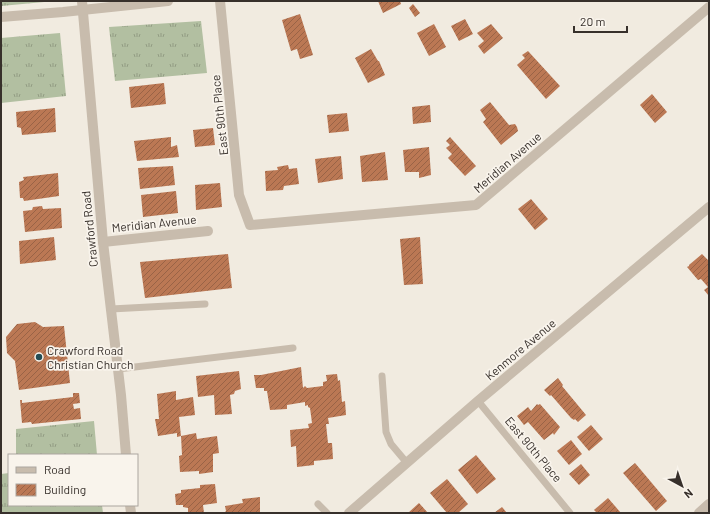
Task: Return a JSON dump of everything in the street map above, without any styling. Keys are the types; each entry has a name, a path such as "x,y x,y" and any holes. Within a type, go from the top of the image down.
{"street":[{"path":"1,17 83,5 168,1"},
{"name":"East 90th Place","path":"220,1 239,195 250,225"},
{"name":"Crawford Road","path":"83,5 103,242 118,369 126,454"},
{"name":"Meridian Avenue","path":"250,225 476,205 709,7"},
{"name":"Kenmore Avenue","path":"348,513 478,401 709,207"},
{"name":"Meridian Avenue","path":"103,242 208,230"},
{"path":"698,513 709,504"}],"lane":[{"path":"111,309 205,304"},
{"path":"118,369 293,348"},
{"path":"382,376 386,432 391,444 407,463"},
{"name":"East 90th Place","path":"478,401 570,513"},
{"path":"318,504 327,513"}],"green space":[{"path":"1,1 55,1 1,6"},
{"path":"201,21 207,73 115,81 109,27"},
{"path":"60,33 66,96 1,103 1,38"},
{"path":"94,421 97,454 16,454 16,429"},
{"path":"8,473 8,506 102,506 103,513 1,513 1,474"}],"building":[{"path":"378,1 400,1 401,4 383,13"},
{"path":"413,4 420,13 415,17 409,8"},
{"path":"300,14 313,55 300,59 297,49 291,51 282,20"},
{"path":"465,19 473,34 459,41 451,26"},
{"path":"434,24 446,47 429,56 417,33"},
{"path":"491,24 503,38 484,54 478,46 484,41 477,33"},
{"path":"371,49 379,61 385,75 368,83 355,58"},
{"path":"528,51 560,86 546,99 517,65 525,58 522,55"},
{"path":"164,83 166,104 131,108 129,87"},
{"path":"652,94 667,112 655,123 640,105"},
{"path":"490,102 509,125 515,124 517,127 518,131 501,145 483,122 486,119 480,110"},
{"path":"430,105 431,122 413,124 412,107"},
{"path":"55,108 56,132 22,135 21,128 17,127 16,112"},
{"path":"347,113 349,131 329,133 327,115"},
{"path":"213,128 215,145 195,147 193,130"},
{"path":"171,137 171,147 177,145 179,157 137,161 134,141"},
{"path":"450,137 476,166 465,176 448,158 452,154 446,148 450,145 446,141"},
{"path":"429,147 431,175 419,178 419,172 405,172 403,150"},
{"path":"385,152 388,180 362,182 360,156"},
{"path":"341,156 343,179 318,183 315,159"},
{"path":"288,165 289,169 297,168 299,184 284,186 283,190 266,191 265,171 278,170 277,167"},
{"path":"173,166 175,185 140,189 138,168"},
{"path":"58,173 59,196 24,201 23,198 20,198 19,182 24,180 23,177"},
{"path":"220,183 222,207 196,210 195,185"},
{"path":"176,191 178,213 143,217 141,195"},
{"path":"531,199 548,219 535,230 518,209"},
{"path":"42,206 43,209 61,208 62,228 25,232 23,211 32,210 33,207"},
{"path":"54,237 56,260 20,264 19,241"},
{"path":"420,237 423,284 404,285 400,239"},
{"path":"228,254 232,288 145,298 140,262"},
{"path":"702,254 709,261 709,296 704,290 708,287 701,279 698,280 687,267"},
{"name":"Crawford Road Christian Church","path":"35,322 43,327 64,326 70,383 19,390 15,361 7,353 6,337 17,324"},
{"path":"301,367 303,388 305,386 307,388 323,386 323,382 327,381 326,375 337,374 338,381 340,380 342,402 345,401 346,415 328,418 329,424 326,424 328,443 332,443 333,459 314,461 314,465 297,467 296,446 291,447 290,430 309,428 308,424 312,423 310,408 308,405 305,406 305,402 287,405 287,409 270,410 267,391 264,391 264,388 256,388 254,375"},
{"path":"239,371 241,389 230,395 232,414 215,415 214,395 198,397 196,376"},
{"path":"558,378 563,385 562,386 586,415 578,422 571,418 551,395 550,396 544,390"},
{"path":"176,391 176,400 193,397 195,415 179,417 181,436 177,437 177,433 158,436 155,419 159,419 157,394"},
{"path":"73,393 79,393 80,403 73,404 74,409 80,408 81,419 32,424 31,422 22,423 20,400 22,400 22,403 73,397"},
{"path":"537,404 540,404 560,427 554,435 553,433 544,440 528,422 524,425 517,416 528,407 531,411"},
{"path":"591,425 603,439 589,451 577,437"},
{"path":"196,433 197,439 217,436 219,453 213,454 213,472 199,474 199,471 180,472 179,456 182,455 181,436"},
{"path":"571,440 582,454 569,465 557,451"},
{"path":"476,455 496,479 477,494 458,470"},
{"path":"635,463 667,501 656,511 623,473"},
{"path":"581,464 590,475 579,485 569,474"},
{"path":"447,479 468,504 458,513 447,513 430,493"},
{"path":"215,484 217,503 203,505 204,513 188,513 188,508 183,507 183,505 176,505 175,494 181,493 181,490 200,488 200,485"},
{"path":"260,497 260,513 224,513 226,511 225,506 243,503 242,499"},
{"path":"608,498 621,513 597,513 594,510"},
{"path":"419,503 428,513 408,513"},
{"path":"502,507 507,513 494,513"}],"place":[{"name":"Crawford Road Christian Church","path":"39,357"}]}
